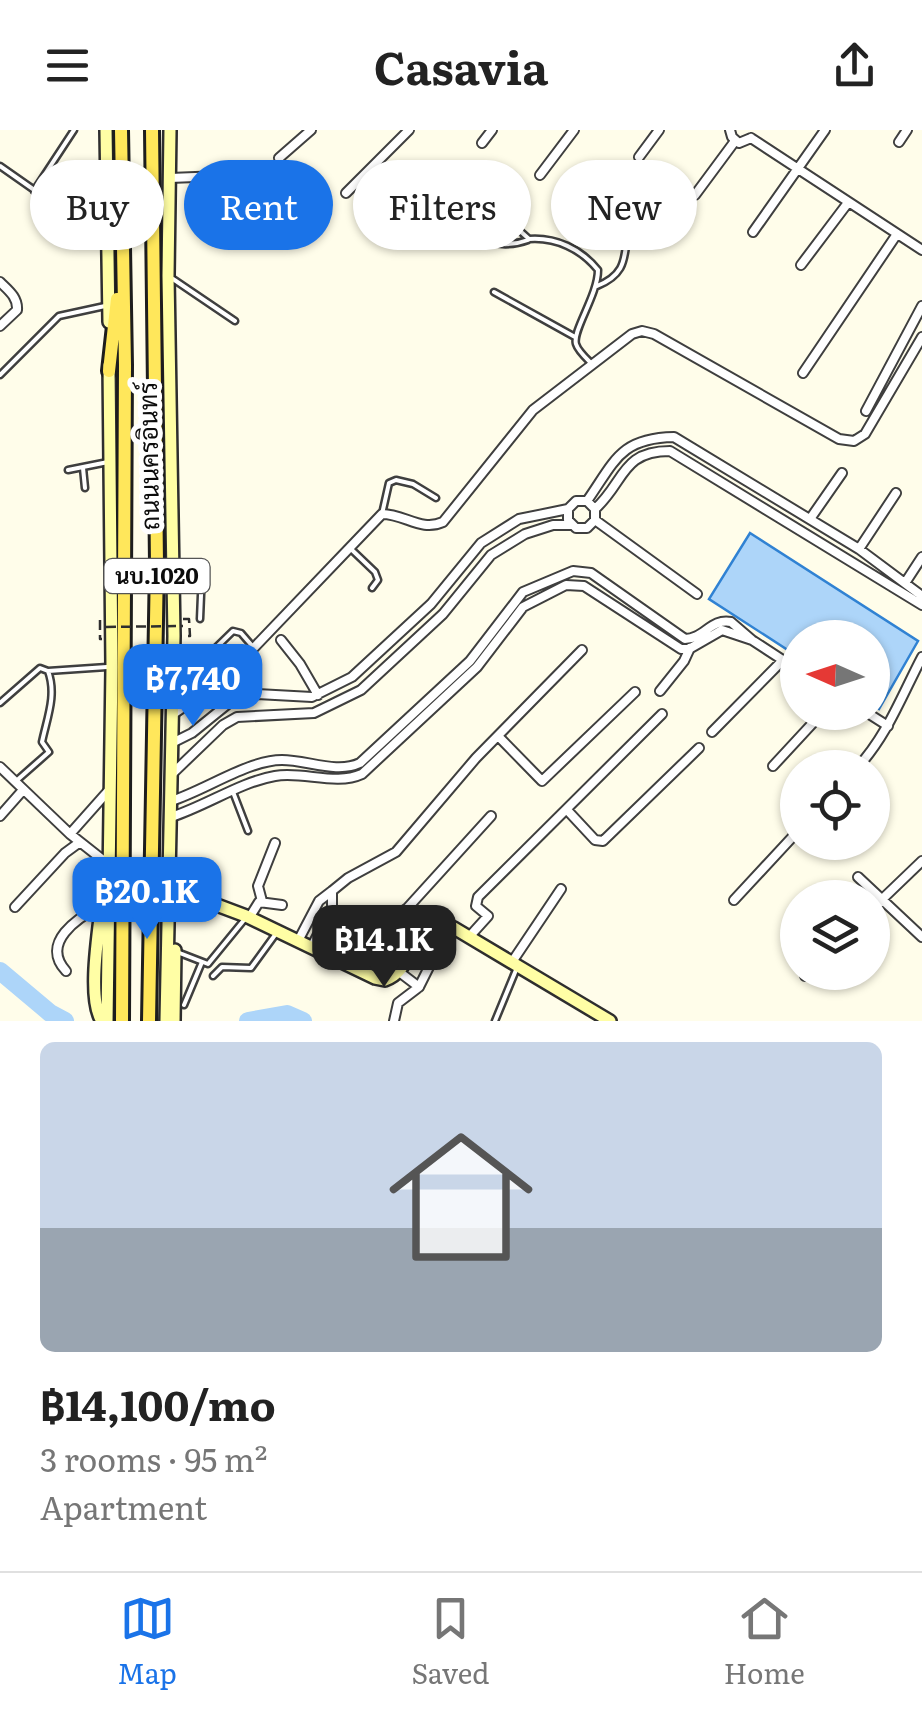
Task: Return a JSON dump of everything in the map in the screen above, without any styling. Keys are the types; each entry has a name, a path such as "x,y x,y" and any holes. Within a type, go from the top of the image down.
{"main road":[{"name":"ถนนนครอินทร์","path":"105,130 106,160"},
{"name":"ถนนนครอินทร์","path":"121,130 122,160"},
{"name":"ถนนนครอินทร์","path":"149,1021 157,563 152,130"},
{"name":"ถนนนครอินทร์","path":"166,1021 173,571 170,130"},
{"name":"ถนนนครอินทร์","path":"108,250 110,868 117,1012"},
{"name":"ถนนนครอินทร์","path":"117,1012 124,250"},
{"path":"109,371 124,250"},
{"path":"104,1021 98,1018 95,994 102,905 110,868"},
{"path":"168,881 182,892 248,917 385,980 398,971 418,938 428,930 438,926 454,928 608,1020"},
{"path":"168,896 174,915 174,1021"},
{"name":"ถนนนครอินทร์","path":"104,1021 117,1012"}],"street":[{"path":"279,158 311,130"},
{"path":"346,194 409,130"},
{"path":"482,143 492,130"},
{"path":"540,175 574,130"},
{"path":"640,157 659,130"},
{"path":"730,130 735,140 743,143 752,134 796,170 922,250"},
{"path":"752,232 825,130"},
{"path":"899,142 907,130"},
{"path":"697,192 735,140"},
{"path":"170,178 184,177"},
{"path":"801,265 847,204"},
{"path":"803,372 897,234"},
{"path":"0,282 13,294 17,310 0,326"},
{"path":"866,412 922,306"},
{"path":"172,715 224,680 382,514 398,515 425,526 443,522 533,410 632,334 654,334 840,439 854,441 865,434 922,337"},
{"path":"587,501 629,446 646,438 674,438 860,549 922,596"},
{"path":"172,774 236,717 314,712 332,707 374,680 442,614 491,555 525,534 553,525 587,528 595,520 595,509 626,467 649,451 670,450 922,605"},
{"path":"810,519 842,473"},
{"path":"759,504 766,492"},
{"path":"860,549 896,492"},
{"path":"172,744 222,706 246,696 318,695 364,668 431,604 481,543 519,519 568,509 576,501 587,501 595,509"},
{"path":"568,509 571,525"},
{"path":"595,520 697,594"},
{"path":"481,543 491,555"},
{"path":"905,582 922,556"},
{"path":"493,640 524,592 573,571 591,573 691,644"},
{"path":"171,817 266,778 294,774 353,778 523,607 566,585 576,584 609,600 672,645 691,644"},
{"path":"609,600 616,592"},
{"path":"660,691 684,661 691,644 722,620 743,630 780,660"},
{"path":"280,640 318,695"},
{"path":"298,941 320,901 348,878 396,852 498,736 582,650"},
{"path":"890,722 922,657"},
{"path":"712,732 780,663"},
{"path":"364,668 374,680"},
{"path":"498,736 542,781 635,692"},
{"path":"286,715 287,697"},
{"path":"469,937 488,916 475,902 662,714"},
{"path":"206,721 214,734"},
{"path":"773,766 806,730"},
{"path":"568,810 594,840 603,842 699,748"},
{"path":"170,801 279,760 354,766 376,756"},
{"path":"0,767 110,868"},
{"path":"248,770 254,784"},
{"path":"70,834 110,788"},
{"path":"0,816 23,790"},
{"path":"353,968 491,816"},
{"path":"14,907 80,842"},
{"path":"262,901 258,886 276,843"},
{"path":"734,900 780,851"},
{"path":"890,892 922,860"},
{"path":"858,877 861,880"},
{"path":"515,963 561,889"},
{"path":"311,948 332,907 332,892"},
{"path":"262,901 282,905"},
{"path":"248,917 262,901"},
{"path":"66,971 56,954 56,942 85,913 102,905"},
{"path":"890,907 922,937"},
{"path":"406,909 428,930"},
{"path":"394,1021 398,1003 420,987 438,949"},
{"path":"398,971 420,987"}],"lane":[{"path":"54,160 74,130"},
{"path":"0,166 30,188"},
{"path":"531,239 557,240 598,270 597,286 575,338 577,347 592,364"},
{"path":"597,286 622,269 625,250"},
{"path":"168,276 235,321"},
{"path":"494,292 575,338"},
{"path":"0,376 59,316 110,305"},
{"path":"68,470 109,462"},
{"path":"82,466 85,488"},
{"path":"382,514 389,483 396,480 413,484 436,498"},
{"path":"351,549 375,572 377,582 372,588"},
{"path":"173,571 196,567 202,571 200,618"},
{"path":"192,671 233,631 254,648"},
{"path":"0,703 40,668 112,667"},
{"path":"15,782 49,752 42,742 51,708 52,681 48,670"},
{"path":"233,792 248,831"},
{"path":"184,1006 205,963 248,917"},
{"path":"175,952 205,963 214,973 250,968 278,932"},
{"path":"495,1021 515,963"}],"path":[{"path":"106,627 183,626 183,619 189,619 190,636"}],"water":[{"path":"750,533 885,620 780,620 780,645 709,599"},
{"path":"890,623 918,641 890,690"}],"waterway":[{"path":"0,971 65,1021"},
{"path":"248,1021 287,1014 303,1021"}]}
